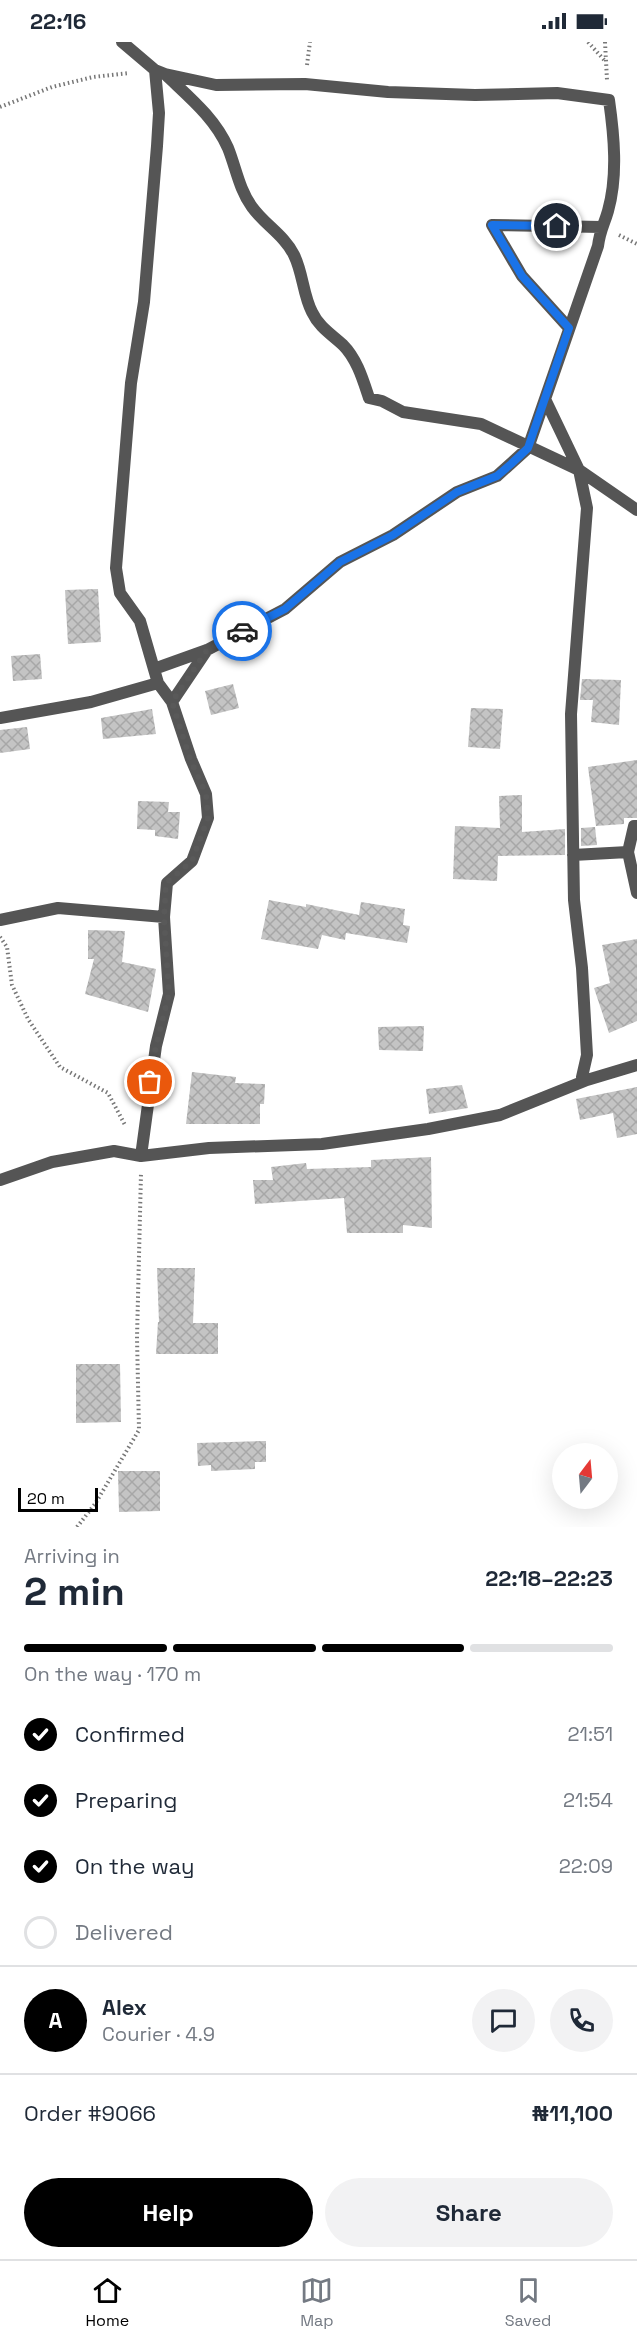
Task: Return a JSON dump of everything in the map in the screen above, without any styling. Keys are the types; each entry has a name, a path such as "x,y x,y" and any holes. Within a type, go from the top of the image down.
{"street":[{"path":"122,42 199,107 218,129 228,148 239,183 264,222 282,237 295,256 311,311 323,330 343,345 355,360 369,398 382,401 403,412 481,424 505,434 528,448 579,470 637,510"},
{"path":"154,669 207,650 285,609 340,562 393,535 457,492 497,476 528,448 598,246 601,227 608,211 613,179 613,130 609,100 557,93 388,92 305,84 216,85 160,72"},
{"path":"141,1156 156,1046 169,994 164,918 166,883 192,861 208,818 206,794 190,759 172,702 158,683 140,621 120,593 116,568 131,383 144,303 157,146 160,72"},
{"path":"569,328 522,276 492,225 601,227"},
{"path":"545,399 579,470 586,508 571,714 574,900 582,968 586,1044 586,1062 582,1077 587,1080"},
{"path":"172,702 207,650"},
{"path":"0,718 90,702 158,683"},
{"path":"637,826 634,826 628,852 637,893"},
{"path":"573,855 628,852"},
{"path":"0,920 58,908 164,918"},
{"path":"0,1180 52,1162 114,1152 141,1156 209,1148 322,1144 428,1129 500,1115 587,1080 637,1065"}],"path":[{"path":"588,42 606,62"},
{"path":"605,42 609,100"},
{"path":"0,107 52,87 93,77 160,72"},
{"path":"0,937 7,947 12,985 28,1019 60,1067 108,1093 141,1156 137,1338 138,1430 95,1504 77,1527"}],"building":[{"path":"98,589 101,642 68,644 65,590"},
{"path":"40,654 42,679 13,681 11,656"},
{"path":"582,679 621,680 619,725 591,722 593,700 580,700"},
{"path":"233,684 239,708 211,715 205,691"},
{"path":"471,708 503,709 500,749 468,747"},
{"path":"152,709 156,734 103,739 101,718"},
{"path":"27,727 30,749 0,753 0,730"},
{"path":"637,760 637,818 624,818 624,824 596,826 588,767"},
{"path":"522,795 522,832 565,829 565,855 498,856 497,881 453,879 455,826 500,828 499,796"},
{"path":"138,801 169,802 168,812 180,812 178,839 155,836 155,830 137,829"},
{"path":"595,827 597,845 581,846 581,828"},
{"path":"269,900 306,907 306,904 359,915 361,902 405,909 403,925 410,926 407,943 346,933 345,940 322,935 318,949 261,939"},
{"path":"88,930 125,931 122,962 156,969 148,1012 85,994 94,959 88,959"},
{"path":"637,939 637,1021 609,1033 594,988 610,983 602,945"},
{"path":"424,1026 423,1051 379,1050 378,1027"},
{"path":"192,1072 236,1077 235,1083 265,1084 264,1104 260,1104 260,1124 186,1124"},
{"path":"462,1085 468,1108 429,1114 426,1089"},
{"path":"637,1087 637,1134 617,1138 613,1113 580,1120 576,1099"},
{"path":"431,1157 432,1228 403,1225 403,1233 347,1233 344,1198 255,1204 253,1180 273,1180 271,1167 306,1163 307,1169 371,1167 371,1160"},
{"path":"157,1268 195,1268 193,1323 218,1323 218,1354 156,1354 159,1322"},
{"path":"76,1364 120,1364 121,1422 76,1423"},
{"path":"266,1441 266,1462 255,1462 255,1469 211,1471 211,1465 198,1466 197,1443"},
{"path":"118,1471 160,1471 160,1511 119,1512"}],"way so far":[{"path":"150,1082 169,994 164,918 166,883 192,861 208,818 206,794 190,759 172,702 207,650 242,631"}],"route":[{"path":"242,631 285,609 340,562 393,535 457,492 497,476 528,448 569,328 522,276 492,225 557,226"}]}
